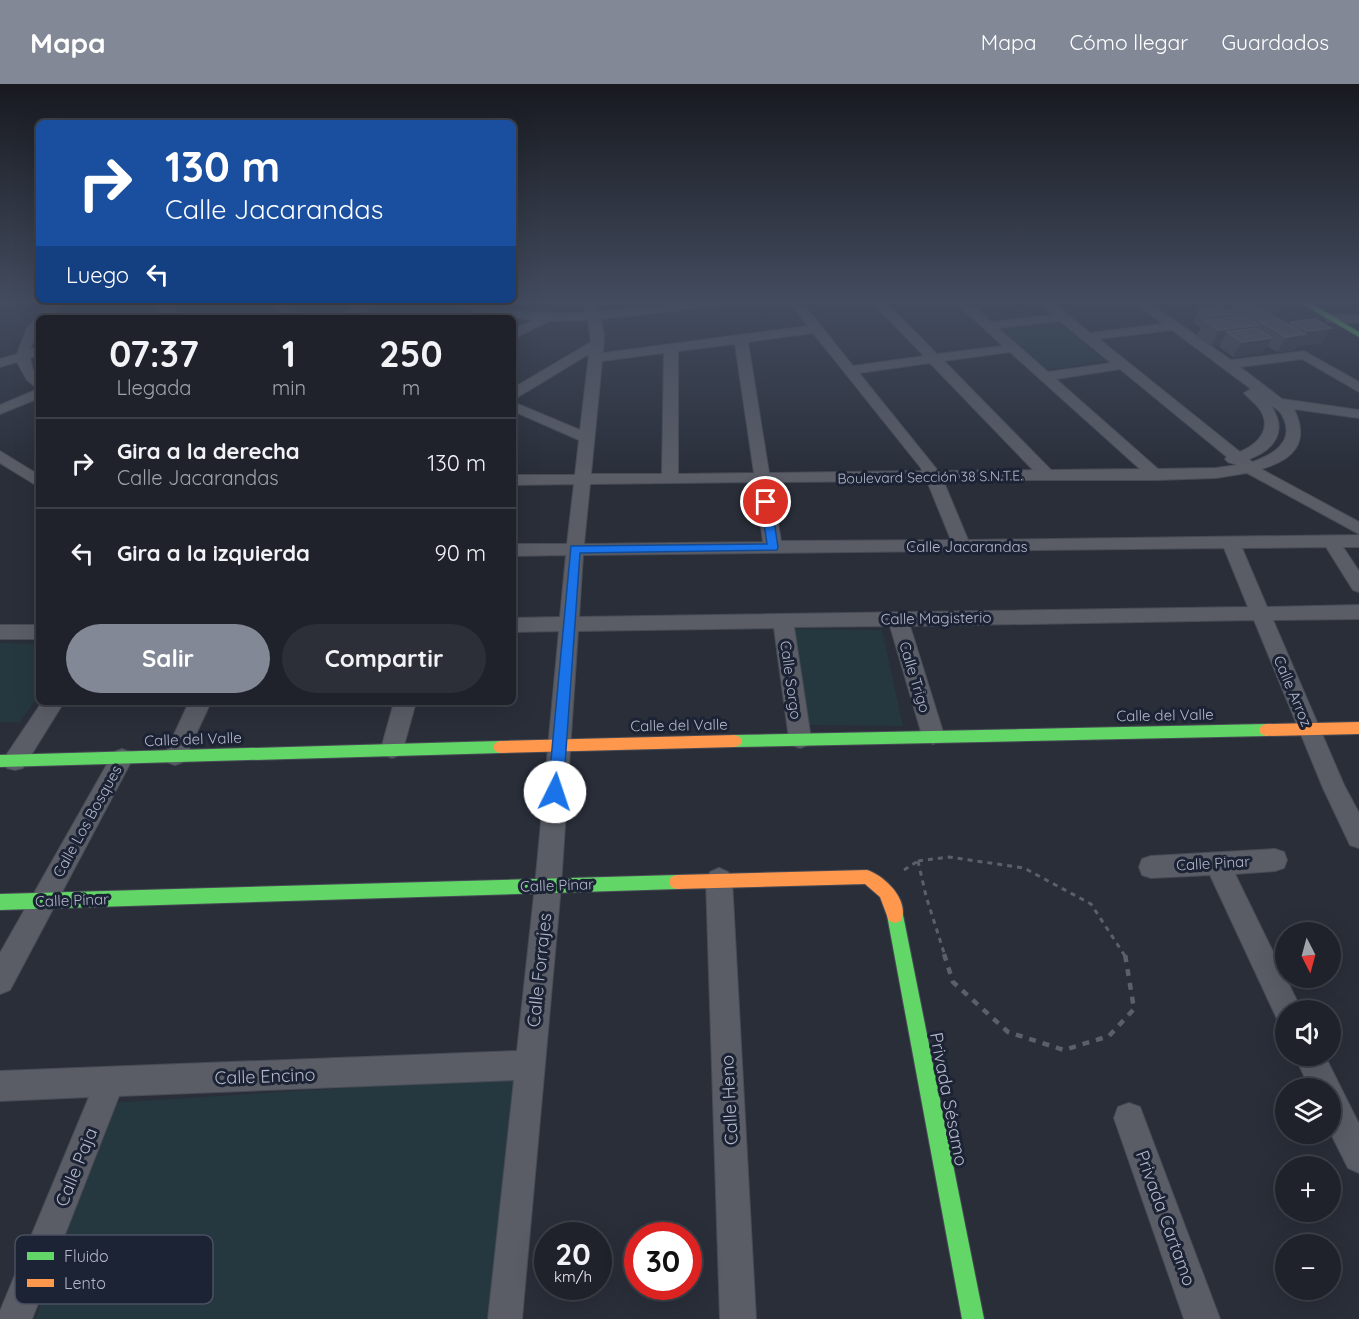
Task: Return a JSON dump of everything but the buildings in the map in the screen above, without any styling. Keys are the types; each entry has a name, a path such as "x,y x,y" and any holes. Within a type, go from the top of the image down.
{"street":[{"path":"23,359 25,370 36,382"},
{"path":"516,392 581,359"},
{"name":"Calle Forrajes","path":"505,1319 548,886 575,549 595,359"},
{"path":"670,474 671,359"},
{"path":"744,359 773,547"},
{"path":"842,359 931,472 962,546"},
{"path":"851,370 934,359 1043,471"},
{"path":"1025,359 1151,470"},
{"path":"1115,359 1278,487 1359,529"},
{"path":"1207,359 1259,400 1359,414"},
{"path":"1219,359 1279,402"},
{"path":"1228,364 1267,359"},
{"path":"1312,359 1359,388"},
{"path":"1045,376 1123,365"},
{"path":"0,410 36,394"},
{"name":"Boulevard Sección 38 S.N.T.E.","path":"1245,463 1264,446 1274,431 1270,415 1259,400"},
{"name":"Boulevard Sección 38 S.N.T.E.","path":"516,480 583,475 762,473 1151,470 1216,473 1245,463 1278,456 1288,447 1293,437 1293,420 1279,402"},
{"path":"516,407 586,438"},
{"path":"0,456 36,480"},
{"name":"Boulevard Sección 38 S.N.T.E.","path":"516,470 583,475"},
{"name":"Calle Jacarandas","path":"516,550 1359,541"},
{"path":"1331,542 1359,586"},
{"name":"Calle Arroz","path":"1231,543 1342,807 1359,837"},
{"name":"Calle Magisterio","path":"516,625 1359,612"},
{"name":"Calle Trigo","path":"897,619 933,735"},
{"name":"Calle Sorgo","path":"783,621 800,739"},
{"path":"0,632 36,632"},
{"path":"7,761 52,705"},
{"path":"175,756 199,705"},
{"path":"392,749 404,705"},
{"name":"Calle del Valle","path":"7,761 559,744 1359,728"},
{"name":"Calle Los Bosques","path":"0,980 122,758"},
{"name":"Calle Pinar","path":"1150,867 1275,860"},
{"path":"1217,863 1283,1000"},
{"name":"Calle Pinar","path":"0,902 857,876 867,877 885,888"},
{"name":"Calle Heno","path":"719,880 738,1319"},
{"name":"Privada Sésamo","path":"885,888 892,902 974,1319"},
{"name":"Calle Encino","path":"0,1086 530,1065"},
{"name":"Calle Paja","path":"48,1235 110,1082"},
{"name":"Privada Cartamo","path":"1129,1118 1202,1319"},
{"path":"1341,1120 1359,1156"},
{"name":"Calle Paja","path":"14,1319 20,1304"}],"path":[{"path":"885,888 896,875 918,861 949,857 1024,868 1091,904 1125,953 1134,1009 1109,1036 1064,1050 1008,1032 952,982 918,861"}],"shaded area":[{"path":"1029,359 1103,359 1106,361 1042,370"},
{"path":"793,629 882,630 903,726 804,725"},
{"path":"0,643 36,644 36,699 20,722 0,722"},
{"path":"516,1077 491,1319 36,1319 41,1304 213,1304 213,1235 65,1235 110,1103"}],"traffic: fast":[{"path":"735,741 1266,730"},
{"path":"0,761 500,747"},
{"path":"0,902 677,882"},
{"path":"895,915 973,1319"}],"traffic: slow":[{"path":"1266,730 1359,728"},
{"path":"500,747 735,741"},
{"path":"677,882 867,877 879,884 886,892 895,915"}],"route":[{"path":"555,792 575,549 773,547 766,502"}]}
